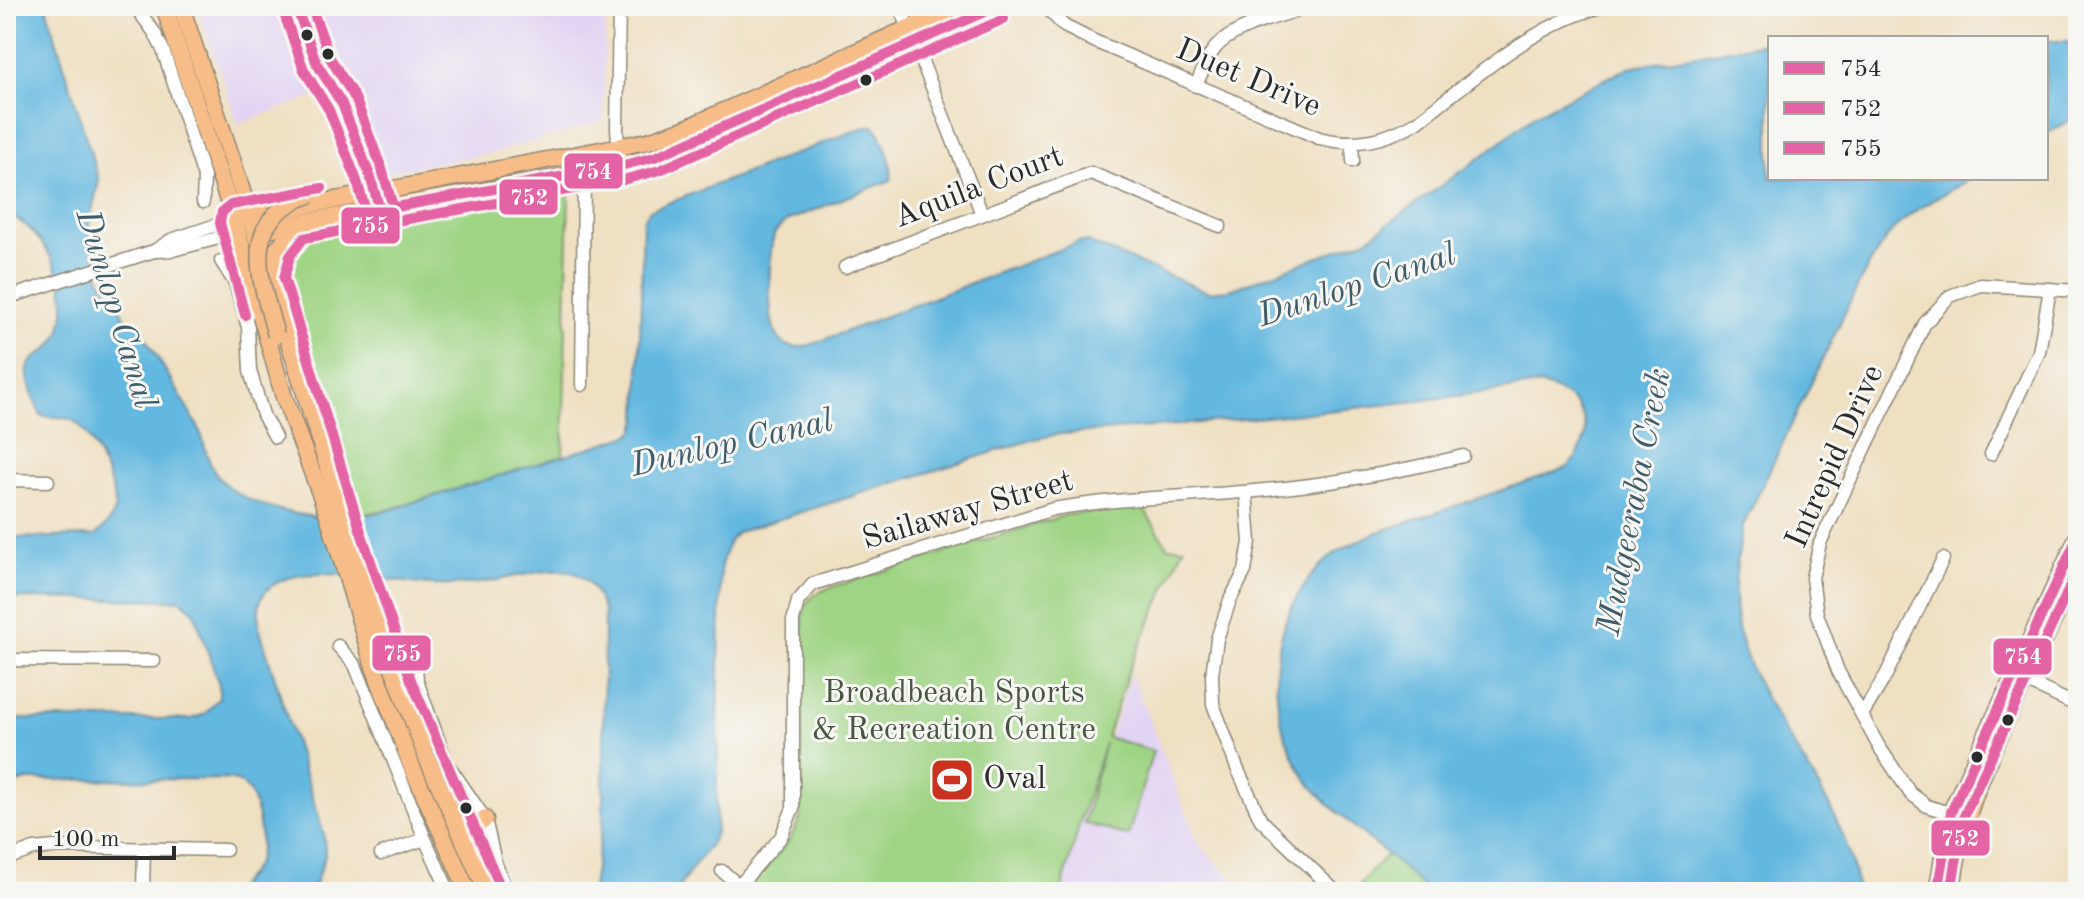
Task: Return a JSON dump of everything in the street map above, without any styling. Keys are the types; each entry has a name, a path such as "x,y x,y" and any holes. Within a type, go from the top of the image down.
{"main road":[{"path":"164,6 244,224 269,278 356,582 411,719 487,892"},
{"path":"181,6 244,224 283,394 299,439 334,513"},
{"path":"244,224 297,225 620,166 674,150 913,35 958,6"},
{"path":"244,224 648,141 913,35 998,6"},
{"path":"299,439 299,413 259,275 258,260 264,233 280,211 312,194 517,157 557,159"},
{"path":"269,278 277,249 297,225"},
{"path":"1937,892 1958,815 1983,769 2078,536"},
{"path":"2019,678 2078,568"},
{"path":"356,582 374,667 398,733 468,892"},
{"path":"1952,892 1958,815"},
{"path":"454,819 485,819"},
{"path":"465,843 473,828 485,819"}],"street":[{"path":"135,6 163,50 204,177 203,202"},
{"path":"619,6 620,166"},
{"path":"900,6 982,214"},
{"name":"Duet Drive","path":"1045,6 1064,26 1196,86 1319,138 1352,144 1373,142 1399,132 1546,28 1603,6"},
{"path":"1196,86 1219,44 1238,32 1310,6"},
{"name":"Duet Drive","path":"1352,144 1353,161"},
{"path":"582,385 584,173"},
{"name":"Aquila Court","path":"845,267 1091,173 1220,226"},
{"path":"6,298 154,251 171,240 244,224"},
{"path":"221,261 235,283 246,320 250,371 267,424 275,437"},
{"name":"Intrepid Drive","path":"1958,815 1927,806 1910,793 1838,671 1817,614 1812,578 1820,543 1925,323 1950,296 1981,285 2078,291"},
{"path":"1991,454 2039,352 2050,289"},
{"path":"259,401 283,394"},
{"name":"Sailaway Street","path":"743,889 781,837 793,808 793,621 798,601 813,584 1053,509 1085,503 1246,492 1402,471 1463,456"},
{"path":"6,480 48,481"},
{"path":"1246,492 1250,542 1245,571 1230,600 1217,639 1212,675 1213,704 1261,820 1336,892"},
{"path":"1862,715 1885,677 1943,559"},
{"path":"338,646 355,665 449,892"},
{"path":"415,653 417,681 447,763 485,819 496,867 507,892"},
{"path":"6,660 154,661"},
{"path":"2019,678 2078,706"},
{"path":"381,854 425,839"},
{"path":"6,859 25,851 44,848 226,850"},
{"path":"143,892 144,848"},
{"path":"722,871 743,889"}],"shaded area":[{"path":"197,6 606,6 603,121 497,152 360,177 335,98 327,92 238,124"},
{"path":"1131,673 1198,843 1244,892 1062,892 1084,813"}],"green space":[{"path":"569,190 563,456 391,509 355,515 342,452 280,261 282,253 295,241 369,223"},
{"name":"Broadbeach Sports & Recreation Centre","path":"1141,505 1168,547 1184,547 1129,669 1107,737 1153,751 1128,836 1084,823 1105,743 1061,892 760,892 752,885 791,838 800,818 803,616 806,605 813,597 832,587 1066,515"},
{"path":"1387,854 1429,892 1353,892"}],"water":[{"path":"6,6 46,6 99,180 89,224 100,278 126,318 138,325 175,387 200,430 214,471 239,494 275,509 332,518 353,517 390,510 630,435 638,419 643,220 650,210 867,126 875,126 885,145 891,180 789,220 775,233 770,266 772,321 781,341 788,346 810,345 1079,242 1088,242 1208,292 1230,290 1367,239 1536,114 1629,67 1768,42 1768,180 1968,180 1905,219 1878,251 1861,279 1743,526 1740,541 1735,602 1743,648 1772,709 1839,826 1851,858 1858,892 1429,892 1336,811 1307,780 1292,753 1282,724 1277,694 1277,664 1282,634 1293,605 1308,579 1330,557 1373,534 1567,468 1583,442 1583,417 1567,397 1554,389 1538,385 1360,407 1038,438 738,532 729,541 721,565 716,830 711,843 675,892 591,892 603,822 604,612 588,582 578,574 560,571 445,585 340,574 292,577 274,584 262,597 259,627 324,835 325,856 312,892 233,892 255,866 260,844 256,808 241,783 228,779 27,780 6,786 6,719 191,719 205,714 219,698 219,685 194,611 181,600 6,598 6,538 94,536 111,519 115,503 102,462 80,426 63,417 42,416 34,399 28,369 31,362 52,345 60,333 64,301 62,287 45,248 29,228 6,209"},
{"path":"2048,41 2078,41 2078,115 2048,133"}],"transit line":[{"name":"754","path":"296,6 317,64 342,104 380,210 655,157 998,6"},
{"name":"755","path":"311,6 330,58 355,98 394,210 392,218 384,223 304,238 290,256 284,278 360,529 411,680 500,886"},
{"name":"752","path":"283,11 304,70 329,110 367,215 372,222 380,224 623,180 660,170 1004,19"},
{"name":"755","path":"245,315 220,223 222,212 231,205 322,188"},
{"name":"754","path":"1937,892 1951,812 2078,536"},
{"name":"752","path":"1951,892 1964,816 2078,569"}],"place":[{"name":"Oval","path":"952,780"}],"water label":[{"name":"Dunlop Canal","path":"1357,286"},
{"name":"Dunlop Canal","path":"115,309"},
{"name":"Dunlop Canal","path":"732,444"},
{"name":"Mudgeeraba Creek","path":"1635,502"}]}
